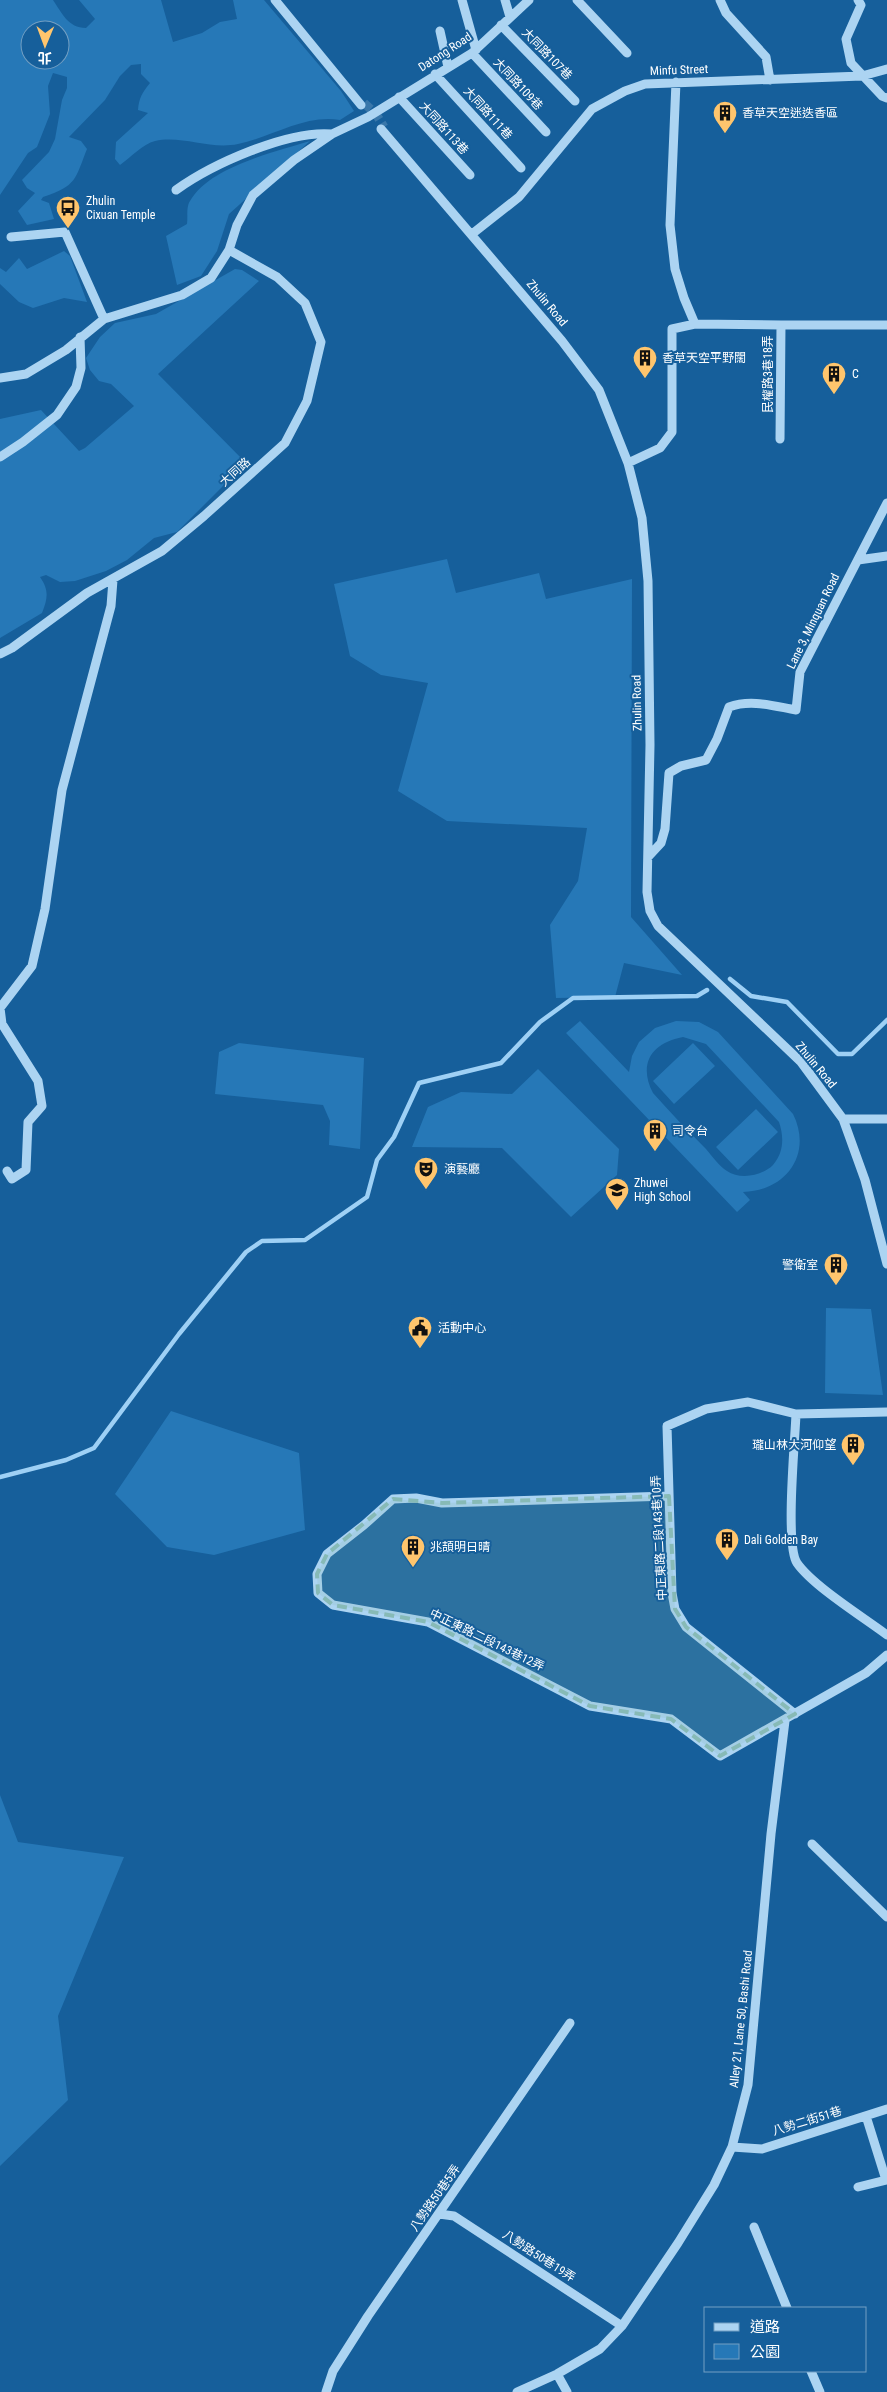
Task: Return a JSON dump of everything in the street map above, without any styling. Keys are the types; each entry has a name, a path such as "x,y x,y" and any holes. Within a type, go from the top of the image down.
{"street":[{"path":"275,0 362,104"},
{"path":"462,0 474,52"},
{"path":"505,0 510,17"},
{"name":"Datong Road","path":"332,134 368,117 474,52 529,0"},
{"path":"578,0 627,53"},
{"path":"720,0 726,13 766,57 770,80"},
{"path":"858,0 861,5 846,39 851,63 882,96 887,98"},
{"name":"大同路107巷","path":"501,25 576,101"},
{"path":"440,31 448,67"},
{"name":"大同路109巷","path":"474,52 546,132"},
{"name":"Minfu Street","path":"472,234 519,197 592,108 624,91 645,84 862,76 887,69"},
{"name":"大同路111巷","path":"436,74 521,168"},
{"path":"676,82 670,225 675,269 695,324"},
{"name":"大同路113巷","path":"399,97 470,175"},
{"name":"Zhulin Road","path":"382,128 562,341 599,390 628,463 642,518 648,581 650,745 647,892 650,911 658,926 801,1062 843,1118 865,1180 887,1264"},
{"path":"176,190 192,178 257,149 297,137 320,133 332,134"},
{"path":"0,378 26,374 66,350 104,319 182,295 211,278 229,250 237,224 254,195 294,160 332,134"},
{"path":"11,237 65,232 104,319"},
{"name":"大同路","path":"0,654 12,648 87,593 162,551 285,443 307,401 321,342 305,303 277,277 229,250"},
{"path":"628,463 660,448 672,432 672,329 695,324 781,325"},
{"name":"民權路3巷18弄","path":"780,440 781,325 887,325"},
{"path":"0,457 23,442 56,415 76,387 81,368 80,338"},
{"path":"858,560 887,503"},
{"path":"858,560 887,556"},
{"name":"Lane 3, Minquan Road","path":"648,857 661,843 665,829 669,773 681,766 706,760 718,739 729,707 740,703 751,703 796,710 800,672 858,560"},
{"path":"7,1171 12,1179 26,1170 28,1122 42,1106 38,1081 2,1024 0,1008 32,966 45,909 62,790 111,606 113,580"},
{"path":"843,1118 887,1119"},
{"name":"中正東路二段143巷10弄","path":"795,1714 686,1627 679,1615 672,1593 667,1426 706,1409 748,1402 796,1414"},
{"path":"887,1412 796,1414 792,1541 796,1562 811,1578 887,1635"},
{"name":"中正東路二段143巷12弄","path":"669,1496 442,1503 416,1498 393,1499 327,1554 317,1574 318,1592 333,1605 428,1622 590,1706 671,1719 720,1756 785,1720"},
{"path":"785,1720 866,1673 887,1655"},
{"name":"Alley 21, Lane 50, Bashi Road","path":"517,2392 557,2374 600,2349 622,2326 678,2243 714,2185 732,2147 748,2085 770,1843 785,1720"},
{"path":"812,1844 887,1917"},
{"name":"八勢路50巷5弄","path":"326,2392 334,2371 368,2316 570,2023"},
{"name":"八勢二街51巷","path":"732,2147 762,2149 887,2109"},
{"path":"858,2187 886,2180 866,2116"},
{"name":"八勢路50巷19弄","path":"439,2214 454,2216 622,2326"},
{"path":"754,2227 787,2307"},
{"path":"811,2372 820,2392"},
{"path":"557,2374 567,2392"}],"highlighted area":[{"path":"669,1496 675,1609 686,1627 795,1714 720,1756 671,1719 590,1706 428,1622 333,1605 318,1593 317,1574 327,1554 393,1499 442,1503"}],"green space":[{"path":"0,0 53,0 67,20 20,20 20,70 70,70 70,23 86,28 95,19 79,0 161,0 173,42 202,33 220,22 237,19 233,0 264,0 341,91 354,111 340,120 314,120 301,123 238,144 217,145 175,140 155,141 141,148 120,165 115,159 116,142 148,113 138,110 141,96 150,83 141,74 141,64 131,65 120,76 105,100 69,137 81,141 87,149 77,174 69,185 43,197 41,200 49,203 54,219 27,225 18,211 35,193 27,188 22,180 49,152 55,139 62,100 67,88 67,77 53,73 48,86 50,114 37,147 28,153 0,195"},
{"path":"310,141 229,214 217,251 201,276 177,285 166,236 187,224 189,203 199,189 227,170 244,162"},
{"path":"64,251 70,256 87,302 64,298 33,308 19,302 0,284 0,268 6,272 19,258 27,269"},
{"path":"235,269 242,270 259,281 158,374 246,463 177,532 154,538 127,560 106,571 75,581 60,582 46,575 40,577 47,594 42,613 0,638 0,419 41,410 79,451 85,448 134,406 111,384 99,381 90,370 86,358 100,337 115,323 156,314"},
{"path":"447,559 456,593 539,573 546,599 632,579 631,917 682,975 624,963 615,997 556,998 550,925 578,881 587,828 447,821 398,791 428,683 381,675 350,656 334,584"},
{"path":"580,1021 629,1072 632,1056 639,1042 655,1028 676,1021 699,1022 718,1032 793,1114 800,1143 792,1168 772,1185 758,1190 743,1192 750,1200 737,1212 566,1033","holes":["683,1037 706,1044 779,1122 782,1133 781,1150 773,1165 763,1172 744,1176 732,1174 724,1169 653,1093 649,1083 647,1064 655,1050 663,1044"]},
{"path":"239,1043 364,1058 360,1149 329,1145 330,1121 323,1105 215,1094 219,1052"},
{"path":"693,1043 715,1066 674,1104 653,1081"},
{"path":"538,1069 619,1149 617,1175 571,1217 502,1148 412,1147 428,1107 461,1092 512,1094"},
{"path":"756,1109 778,1132 738,1170 716,1147"},
{"path":"826,1308 871,1309 883,1395 825,1393"},
{"path":"171,1411 299,1453 305,1530 214,1555 167,1547 115,1494"},
{"path":"0,1795 18,1842 124,1857 58,2016 68,2100 0,2166"}],"waterway":[{"path":"730,979 751,996 787,1002 838,1054 852,1054 887,1020"},
{"path":"0,1477 66,1460 94,1448 179,1334 246,1252 262,1241 305,1240 367,1197 377,1160 394,1137 419,1083 501,1063 540,1022 573,998 697,996 707,990"}],"tunnel":[{"path":"364,103 376,114 384,127"}],"place":[{"name":"香草天空迷迭香區","path":"725,134"},
{"name":"Zhulin Cixuan Temple","path":"68,229"},
{"name":"香草天空平野闊","path":"645,379"},
{"name":"C","path":"834,395"},
{"name":"司令台","path":"655,1152"},
{"name":"演藝廳","path":"426,1190"},
{"name":"Zhuwei High School","path":"617,1211"},
{"name":"警衛室","path":"836,1286"},
{"name":"活動中心","path":"420,1349"},
{"name":"瓏山林大河仰望","path":"853,1466"},
{"name":"Dali Golden Bay","path":"727,1561"},
{"name":"兆頡明日晴","path":"413,1568"}]}
